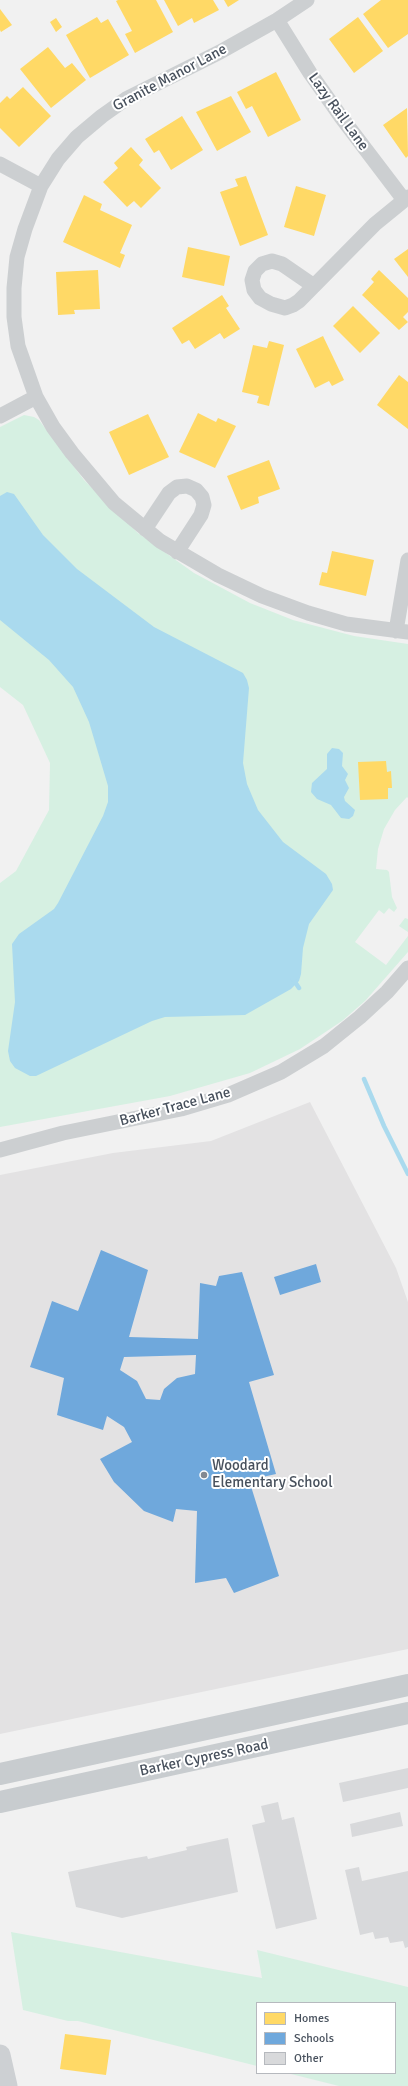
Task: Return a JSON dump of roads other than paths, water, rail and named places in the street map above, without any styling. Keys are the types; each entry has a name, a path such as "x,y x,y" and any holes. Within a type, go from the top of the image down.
{"main road":[{"name":"Barker Cypress Road","path":"0,1774 408,1685"},
{"name":"Barker Cypress Road","path":"0,1802 408,1713"},
{"path":"253,1719 260,1745"},
{"path":"0,2055 7,2086"}],"street":[{"name":"Granite Manor Lane","path":"307,0 277,20 220,52 126,99 102,116 78,137 63,154 41,186 24,229 19,250 14,288 14,317 18,346 36,397 53,427 94,481 114,503 145,529 177,552 262,596 308,613 346,624 402,632"},
{"name":"Lazy Rail Lane","path":"277,20 336,111 406,198"},
{"path":"0,164 41,186"},
{"path":"314,286 375,224 406,198"},
{"path":"0,416 36,397"},
{"path":"145,529 170,493 177,487 187,486 196,490 202,497 204,505 201,515 177,552"},
{"path":"402,632 408,560"},
{"name":"Barker Trace Lane","path":"0,1150 62,1134 181,1108 228,1095 280,1072 324,1046 360,1017 387,992 408,968"}],"water":[{"path":"7,492 14,494 43,535 77,569 154,627 243,673 249,688 243,763 247,784 258,810 283,842 326,874 332,884 333,890 309,924 303,948 301,974 299,981 291,989 245,1015 165,1017 152,1021 36,1076 30,1076 15,1068 10,1061 8,1051 15,1002 12,944 19,934 54,909 58,903 103,816 108,802 108,786 89,722 73,687 49,660 0,620 0,496"},
{"path":"332,748 339,749 343,753 342,766 348,774 345,780 349,788 344,797 345,801 355,810 353,816 349,819 341,818 331,805 317,799 311,792 312,783 327,769 327,754"}],"waterway":[{"path":"293,979 299,988"},
{"path":"364,1079 384,1126 408,1174"}],"place":[{"name":"Woodard Elementary School","path":"204,1475"}]}
